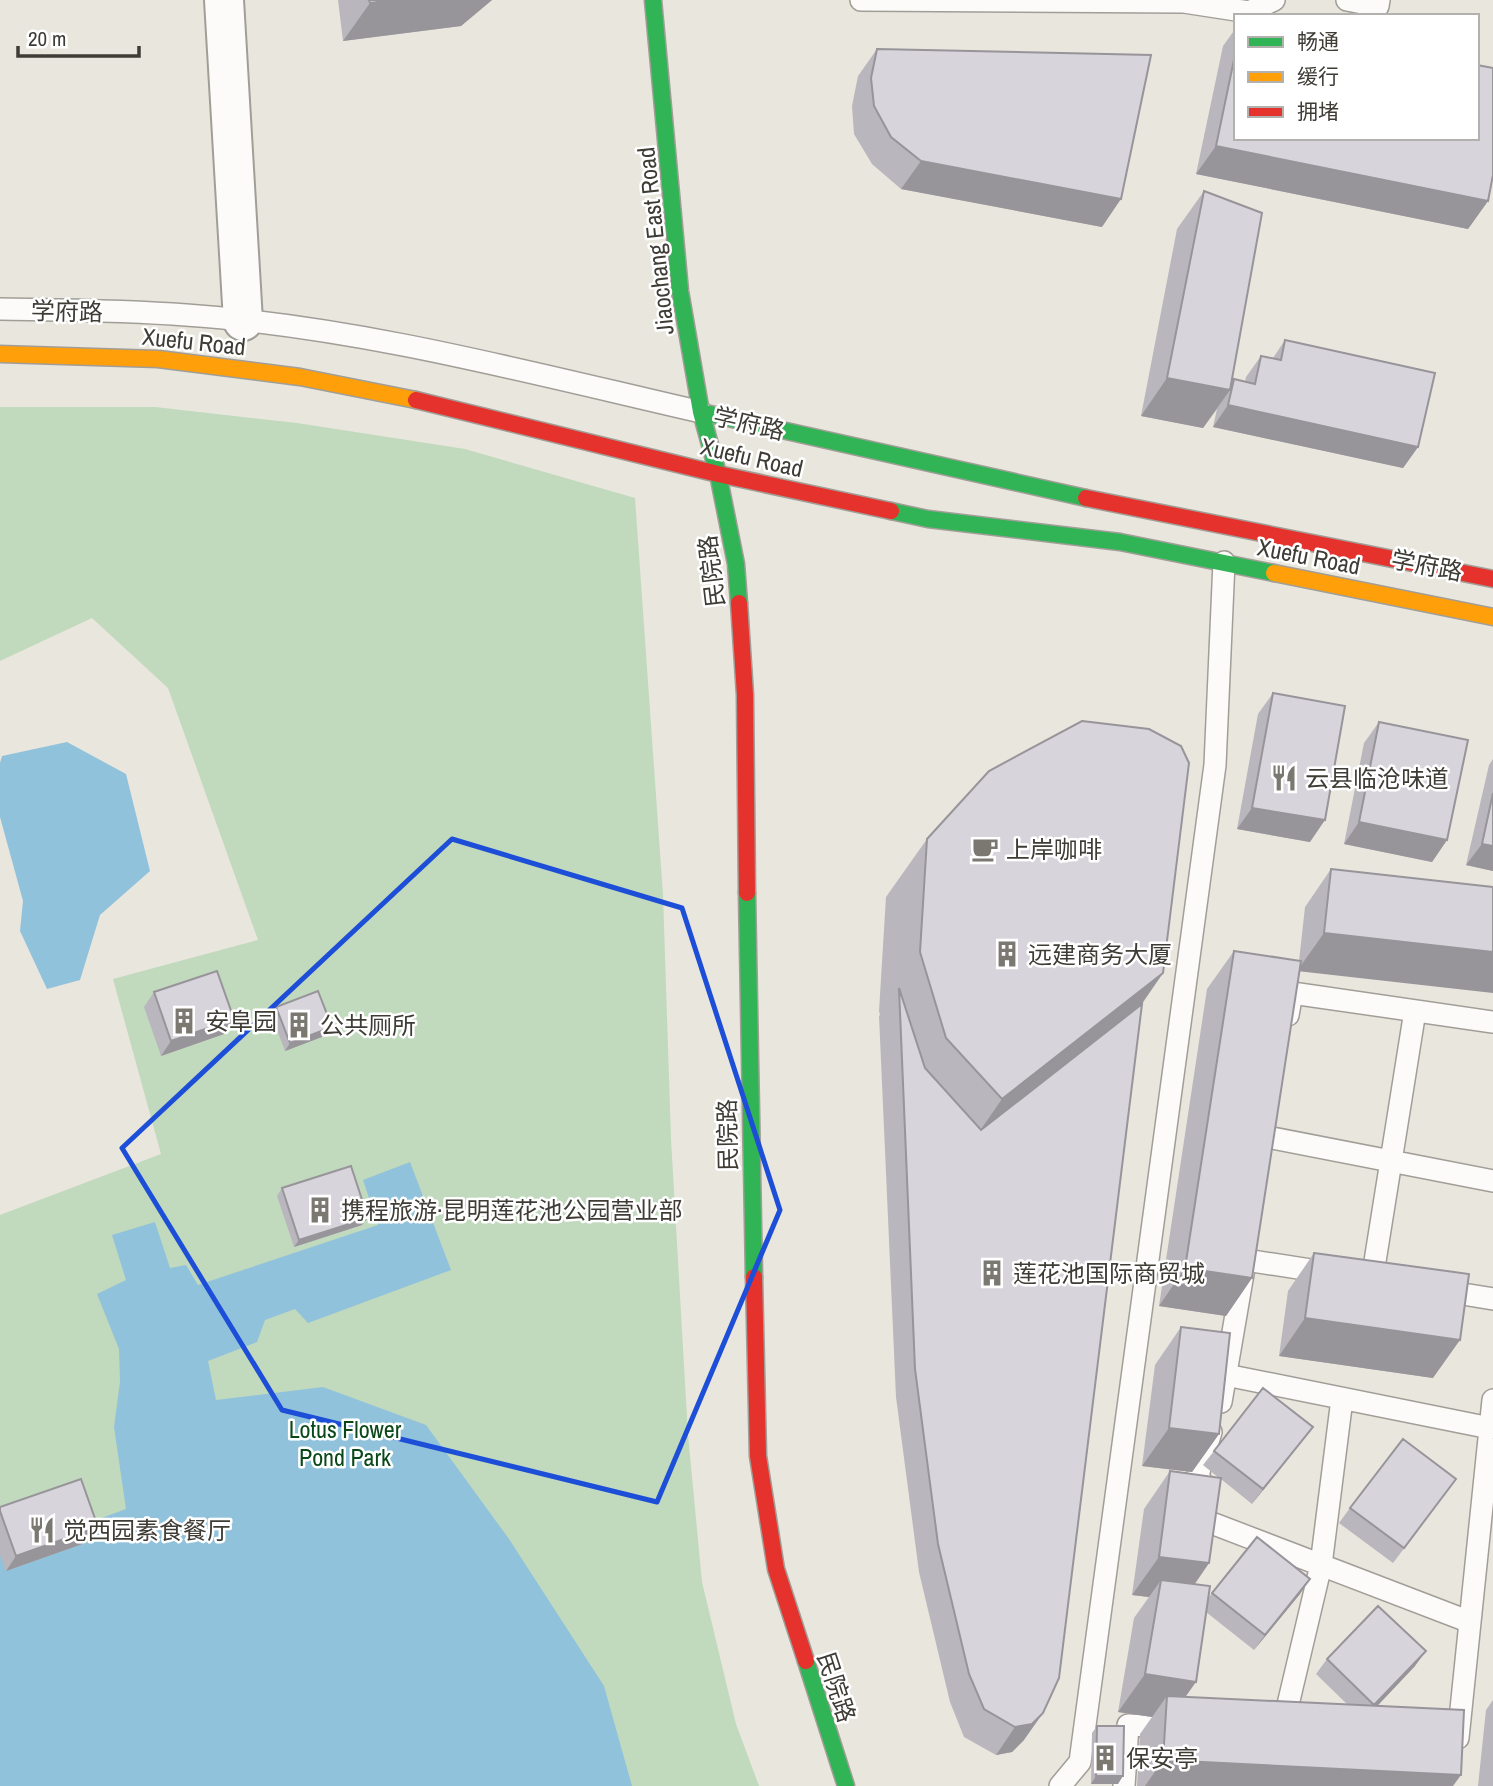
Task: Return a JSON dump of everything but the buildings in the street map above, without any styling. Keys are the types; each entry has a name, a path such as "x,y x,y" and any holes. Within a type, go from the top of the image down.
{"main road":[{"name":"Jiaochang East Road","path":"653,0 680,291 701,412 718,474"},
{"name":"Xuefu Road","path":"0,354 158,359 286,375 441,405 718,474 928,519 1121,542 1493,617"},
{"name":"学府路","path":"701,412 1008,482 1493,579"},
{"name":"民院路","path":"718,474 736,564 745,695 758,1456 776,1569 846,1786"}],"street":[{"path":"224,0 243,321"}],"lane":[{"path":"861,0 1184,2 1249,12 1274,0"},
{"path":"1348,0 1378,6 1379,0"},
{"name":"学府路","path":"0,309 187,315 243,321 434,351 701,412"},
{"path":"1060,1786 1080,1762 1187,980 1215,765 1224,562"},
{"path":"1285,1033 1292,993 1493,1022"},
{"path":"1372,1280 1415,1011"},
{"path":"1262,1164 1272,1111"},
{"path":"1267,1137 1493,1181"},
{"path":"1198,1547 1204,1487 1198,1475 1219,1411 1250,1233"},
{"path":"1246,1260 1493,1299"},
{"path":"1226,1375 1490,1428"},
{"path":"1282,1732 1321,1566 1342,1399"},
{"path":"1457,1763 1493,1400"},
{"path":"1201,1519 1470,1622"},
{"path":"1124,1786 1128,1725 1188,1723"},
{"path":"1257,1731 1309,1733"},
{"path":"1431,1739 1458,1740"}],"highlighted area":[{"path":"452,839 682,908 780,1210 657,1502 282,1410 122,1148"}],"green space":[{"name":"Lotus Flower Pond Park","path":"0,407 155,407 297,423 465,449 635,498 663,895 671,1139 688,1435 702,1582 736,1724 759,1786 0,1786 0,1215 161,1154 113,979 258,940 168,688 92,618 0,661"}],"water":[{"path":"67,742 126,774 150,871 100,915 80,980 47,989 20,931 23,901 0,817 0,763 2,756"},
{"path":"410,1162 451,1270 308,1323 295,1309 265,1320 257,1342 208,1361 216,1400 323,1387 426,1425 509,1539 604,1686 632,1786 0,1786 0,1555 126,1509 114,1427 120,1382 119,1349 97,1294 126,1280 112,1235 155,1222 170,1268 186,1265 198,1285 378,1225 363,1180"}],"traffic: fast":[{"path":"653,0 680,291 701,412 718,474 736,564 739,603"},
{"path":"701,412 1086,498"},
{"path":"891,511 928,519 1120,542 1274,573"},
{"path":"747,893 754,1277"},
{"path":"806,1661 846,1786"}],"traffic: slow":[{"path":"0,354 158,359 300,377 416,400"},
{"path":"1274,573 1493,617"}],"traffic: jam":[{"path":"416,400 718,474 891,511"},
{"path":"1086,498 1493,579"},
{"path":"739,603 745,695 747,893"},
{"path":"754,1277 758,1456 776,1569 806,1661"}],"place":[{"name":"云县临沧味道","path":"1284,778"},
{"name":"上岸咖啡","path":"985,849"},
{"name":"远建商务大厦","path":"1007,954"},
{"name":"安阜园","path":"184,1021"},
{"name":"公共厕所","path":"299,1025"},
{"name":"携程旅游·昆明莲花池公园营业部","path":"320,1210"},
{"name":"莲花池国际商贸城","path":"992,1273"},
{"name":"觉西园素食餐厅","path":"42,1530"},
{"name":"保安亭","path":"1105,1758"}]}
